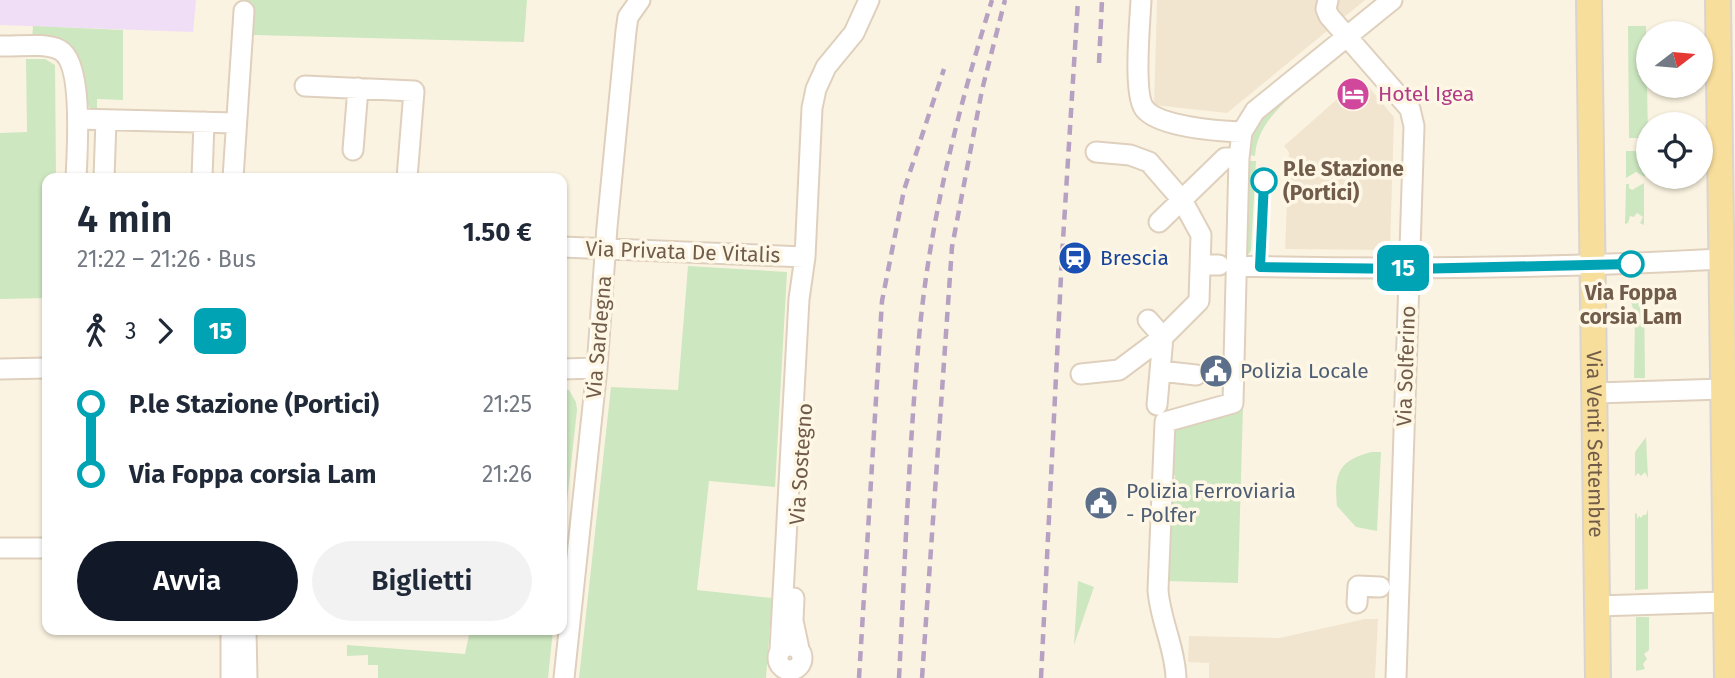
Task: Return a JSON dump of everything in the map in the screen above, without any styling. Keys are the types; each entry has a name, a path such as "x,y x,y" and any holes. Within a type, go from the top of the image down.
{"main road":[{"name":"Via Venti Settembre","path":"1589,0 1598,678"},
{"path":"1718,0 1721,259 1729,390 1727,678"}],"street":[{"name":"Via Sardegna","path":"564,678 597,368 605,250 627,24 628,17 640,0"},
{"name":"Via Sostegno","path":"789,665 799,299 805,257 811,122 816,89 825,67 855,33 869,0"},
{"path":"1141,0 1139,89 1142,106 1150,115 1160,120 1213,130 1242,132"},
{"name":"Via Solferino","path":"1328,0 1326,9 1329,16 1410,109 1414,125 1396,678"},
{"path":"1176,678 1171,643 1158,590 1165,422 1233,402 1219,265 1242,132 1255,111 1392,0"},
{"path":"233,173 244,11"},
{"path":"0,46 60,50 72,65 78,119 76,173"},
{"path":"306,86 414,91 407,173"},
{"path":"353,150 358,88"},
{"path":"78,119 236,123"},
{"path":"104,173 106,120"},
{"path":"202,173 204,122"},
{"path":"1096,152 1130,155 1149,162 1182,200 1219,265"},
{"path":"1159,222 1225,158 1232,158"},
{"name":"Via Privata De Vitalis","path":"567,247 805,257"},
{"path":"1219,265 1410,269 1593,267 1721,259"},
{"path":"1081,374 1119,370 1163,337 1199,301 1219,265"},
{"path":"1148,320 1163,337 1157,405"},
{"path":"0,369 42,368"},
{"path":"567,369 597,368"},
{"path":"1160,371 1196,375"},
{"path":"1595,393 1729,390"},
{"path":"0,548 42,548"},
{"path":"1357,603 1358,586 1380,587"},
{"path":"1597,606 1726,602"},
{"path":"232,635 239,674"},
{"path":"239,674 245,635"}],"shaded area":[{"path":"0,0 196,0 193,32 0,25"},
{"path":"1157,0 1365,0 1227,113 1154,105"},
{"path":"1361,78 1394,117 1390,250 1285,249 1289,152 1284,146"},
{"path":"1365,619 1378,619 1375,678 1209,678 1209,663 1188,662 1189,636 1279,638"}],"green space":[{"path":"240,0 527,0 524,42 252,35 253,3"},
{"path":"33,26 123,30 123,100 97,99 97,112 91,109 82,92 78,64 32,41"},
{"path":"1628,26 1636,26 1636,98 1647,98 1648,112 1636,112 1636,138 1629,138"},
{"path":"26,59 45,59 55,65 56,173 42,173 42,298 0,299 0,133 27,132"},
{"path":"1302,85 1265,125 1255,156 1249,155 1250,140 1259,122 1272,108"},
{"path":"1626,151 1636,151 1636,172 1626,178"},
{"path":"1249,161 1256,161 1251,250 1248,255 1245,254 1245,247"},
{"path":"1626,184 1629,184 1632,190 1644,189 1644,225 1640,223 1643,217 1637,213 1634,217 1630,216 1625,224"},
{"path":"688,266 787,272 775,487 709,481 697,590 772,598 766,678 579,678 611,387 678,390"},
{"path":"1644,288 1645,378 1634,378 1635,315 1629,295 1632,294 1637,300 1642,296 1641,290"},
{"path":"567,390 576,402 567,501"},
{"path":"1243,407 1238,583 1166,581 1169,488 1175,488 1175,475 1170,474 1172,426"},
{"path":"1646,437 1648,478 1645,472 1641,476 1638,473 1635,476 1635,452"},
{"path":"1371,452 1381,452 1377,531 1356,527 1337,506 1336,485 1341,470 1351,460"},
{"path":"1648,509 1648,589 1635,590 1635,513 1637,519 1639,516 1641,518 1646,515"},
{"path":"1078,581 1094,587 1074,645"},
{"path":"1636,617 1649,617 1649,650 1644,654 1647,659 1643,664 1645,669 1636,671"},
{"path":"469,635 552,635 548,678 378,678 378,665 368,665 368,655 347,656 347,645 465,654"}],"railway":[{"path":"899,678 913,415 925,285 948,162 968,80 992,0"},
{"path":"922,678 952,247 982,90 1005,0"},
{"path":"1041,678 1078,0"},
{"path":"1099,63 1102,0"},
{"path":"859,678 882,301 904,190 944,69"}],"bus line":[{"name":"15","path":"1264,181 1260,267 1410,269 1631,264"}],"place":[{"name":"Hotel Igea","path":"1353,94"},
{"name":"P.le Stazione (Portici)","path":"1264,181"},
{"name":"Brescia","path":"1075,258"},
{"name":"Via Foppa corsia Lam","path":"1631,264"},
{"name":"Polizia Locale","path":"1216,371"},
{"name":"Polizia Ferroviaria - Polfer","path":"1101,503"}]}
